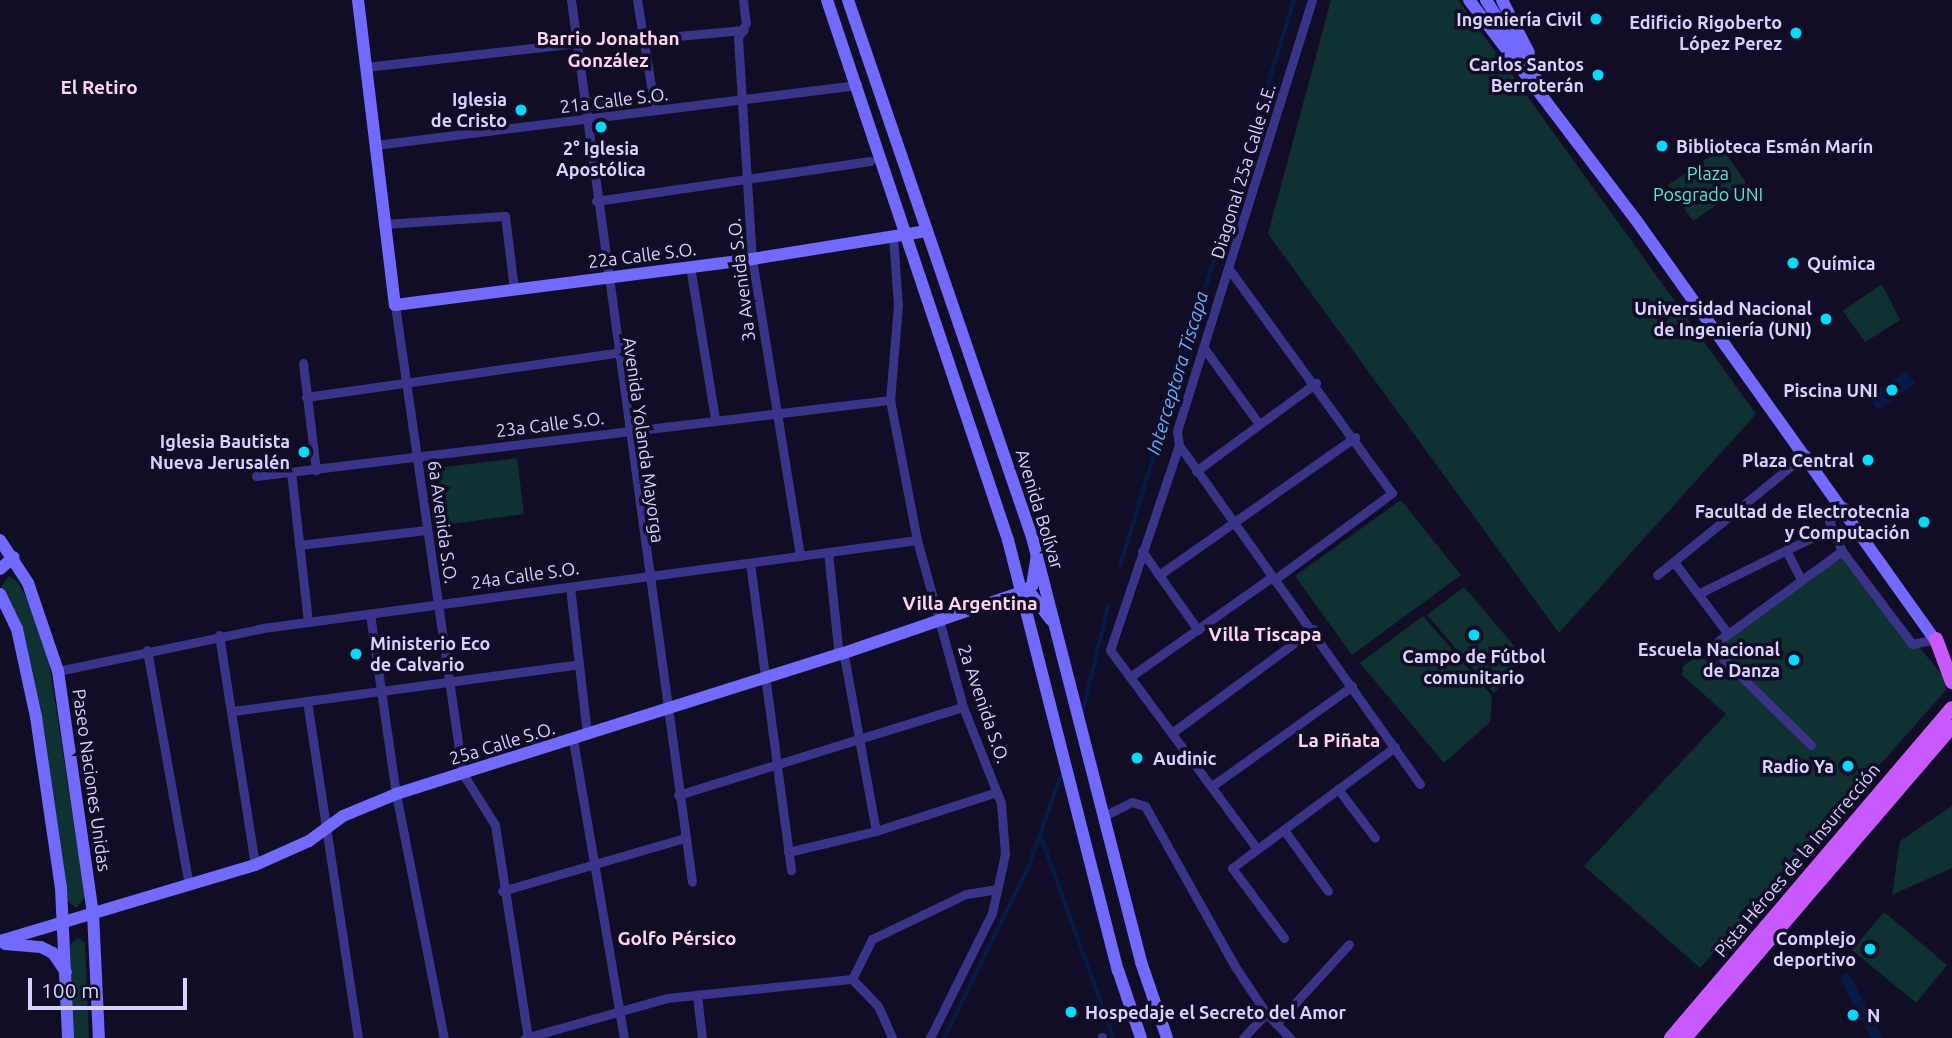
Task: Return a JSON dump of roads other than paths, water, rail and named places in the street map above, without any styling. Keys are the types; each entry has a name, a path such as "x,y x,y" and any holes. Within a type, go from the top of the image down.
{"main road":[{"name":"6a Avenida S.O.","path":"358,0 383,225 395,305"},
{"path":"827,0 857,85 899,235 983,459 1022,592 1118,970 1141,1038"},
{"name":"Avenida Bolívar","path":"848,0 1037,555 1141,962 1167,1038"},
{"path":"1469,0 1548,100 1844,506 1952,664"},
{"path":"1486,0 1548,100"},
{"path":"1502,0 1530,55 1536,77"},
{"path":"899,235 927,231"},
{"name":"22a Calle S.O.","path":"395,305 752,259 899,235"},
{"name":"Paseo Naciones Unidas","path":"0,540 14,557 44,620 58,671 93,913 99,1038"},
{"path":"1022,592 1032,586 1037,555"},
{"path":"0,569 14,557"},
{"path":"1022,592 1032,595 1056,625"},
{"name":"25a Calle S.O.","path":"0,943 255,865 326,830 343,816 396,794 842,654 937,619 1022,592"},
{"path":"0,594 17,629 30,677 64,922 68,976 68,1038"},
{"path":"1936,639 1952,654"},
{"path":"1936,639 1952,682"},
{"path":"1931,731 1952,697"},
{"name":"Pista Héroes de la Insurrección","path":"1671,1038 1952,708"},
{"name":"Pista Héroes de la Insurrección","path":"1685,1038 1952,727"},
{"path":"0,943 41,947 58,959 68,976"}],"street":[{"name":"Avenida Yolanda Mayorga","path":"571,0 646,577 692,882"},
{"path":"637,0 655,110"},
{"name":"3a Avenida S.O.","path":"743,0 744,30 738,37 752,259 774,411 800,556"},
{"name":"Diagonal 25a Calle S.E.","path":"1179,445 1177,431 1312,0"},
{"path":"645,39 744,30"},
{"path":"366,67 577,43"},
{"name":"21a Calle S.O.","path":"375,145 857,85"},
{"path":"596,201 870,160"},
{"path":"383,225 505,216 514,289"},
{"name":"2a Avenida S.O.","path":"899,235 898,305 890,400 917,540 937,619 963,707 997,792 1005,854 998,889 970,964 930,1038"},
{"path":"690,266 715,418"},
{"path":"1130,677 1392,493 1316,383 1229,269"},
{"name":"6a Avenida S.O.","path":"395,305 436,605 445,627 463,774 495,825 502,891 527,1038"},
{"path":"1204,348 1259,424"},
{"path":"306,397 617,353"},
{"path":"303,363 316,470"},
{"path":"1196,471 1316,383"},
{"name":"23a Calle S.O.","path":"256,476 715,418 890,400"},
{"path":"1159,575 1355,437"},
{"path":"1179,445 1231,523 1313,629 1420,784"},
{"path":"1179,445 1110,650 1257,849"},
{"path":"1657,575 1805,454"},
{"path":"291,472 308,622"},
{"path":"1844,506 1829,521 1829,528 1842,551 1912,644 1936,639"},
{"path":"1700,593 1829,528"},
{"path":"299,545 426,530"},
{"name":"24a Calle S.O.","path":"58,671 219,635 917,540"},
{"path":"1142,551 1198,630"},
{"path":"1786,551 1801,580"},
{"path":"1811,745 1720,656 1717,642 1726,631 1842,551"},
{"path":"828,552 842,654 876,831"},
{"path":"1674,562 1700,593 1726,631"},
{"path":"750,563 791,870"},
{"path":"570,587 587,735"},
{"path":"370,614 396,794 444,1038"},
{"path":"1173,732 1313,629"},
{"path":"219,635 255,865"},
{"path":"146,650 189,885"},
{"path":"233,712 579,664"},
{"path":"1212,786 1352,686"},
{"path":"307,701 358,1038"},
{"path":"678,795 963,707"},
{"path":"573,740 624,1038"},
{"path":"1284,938 1232,868 1395,747"},
{"path":"1338,789 1375,838"},
{"path":"788,852 876,831 997,792"},
{"path":"1104,816 1132,802 1145,806 1266,1013 1290,1038"},
{"path":"1284,830 1328,891"},
{"path":"502,891 685,838"},
{"path":"852,979 872,939 966,894 998,889"},
{"path":"1276,1024 1349,944"},
{"path":"527,1038 619,1012 696,995 852,979"},
{"path":"852,979 878,1006 892,1038"},
{"path":"696,995 702,1038"},
{"path":"1242,1038 1266,1013"}],"water":[{"name":"Piscina UNI","path":"1906,371 1915,384 1878,410 1869,397"}],"waterway":[{"name":"Interceptora Tiscapa","path":"1120,566 1294,0"},
{"name":"Interceptora Tiscapa","path":"1082,715 1108,606"},
{"path":"944,1038 1028,868 1060,778"},
{"path":"1041,836 1114,1038"},
{"path":"1846,979 1877,1038"}],"place":[{"name":"Ingeniería Civil","path":"1596,19"},
{"name":"Edificio Rigoberto López Perez","path":"1796,33"},
{"name":"Carlos Santos Berroterán","path":"1598,75"},
{"name":"Iglesia de Cristo","path":"521,110"},
{"name":"2° Iglesia Apostólica","path":"601,127"},
{"name":"Biblioteca Esmán Marín","path":"1662,146"},
{"name":"Química","path":"1793,263"},
{"name":"Universidad Nacional de Ingeniería (UNI)","path":"1826,319"},
{"name":"Piscina UNI","path":"1892,390"},
{"name":"Iglesia Bautista Nueva Jerusalén","path":"304,452"},
{"name":"Plaza Central","path":"1868,460"},
{"name":"Facultad de Electrotecnia y Computación","path":"1924,522"},
{"name":"Campo de Fútbol comunitario","path":"1474,635"},
{"name":"Ministerio Eco de Calvario","path":"356,654"},
{"name":"Escuela Nacional de Danza","path":"1794,660"},
{"name":"Audinic","path":"1137,758"},
{"name":"Radio Ya","path":"1848,766"},
{"name":"Complejo deportivo","path":"1870,949"},
{"name":"Hospedaje el Secreto del Amor","path":"1071,1012"},
{"name":"N","path":"1853,1015"}],"district":[{"name":"Barrio Jonathan González","path":"608,50"},
{"name":"El Retiro","path":"99,88"},
{"name":"Villa Argentina","path":"970,604"},
{"name":"Villa Tiscapa","path":"1265,635"},
{"name":"La Piñata","path":"1339,741"},
{"name":"Golfo Pérsico","path":"677,939"}],"park label":[{"name":"Plaza Posgrado UNI","path":"1708,184"}]}
